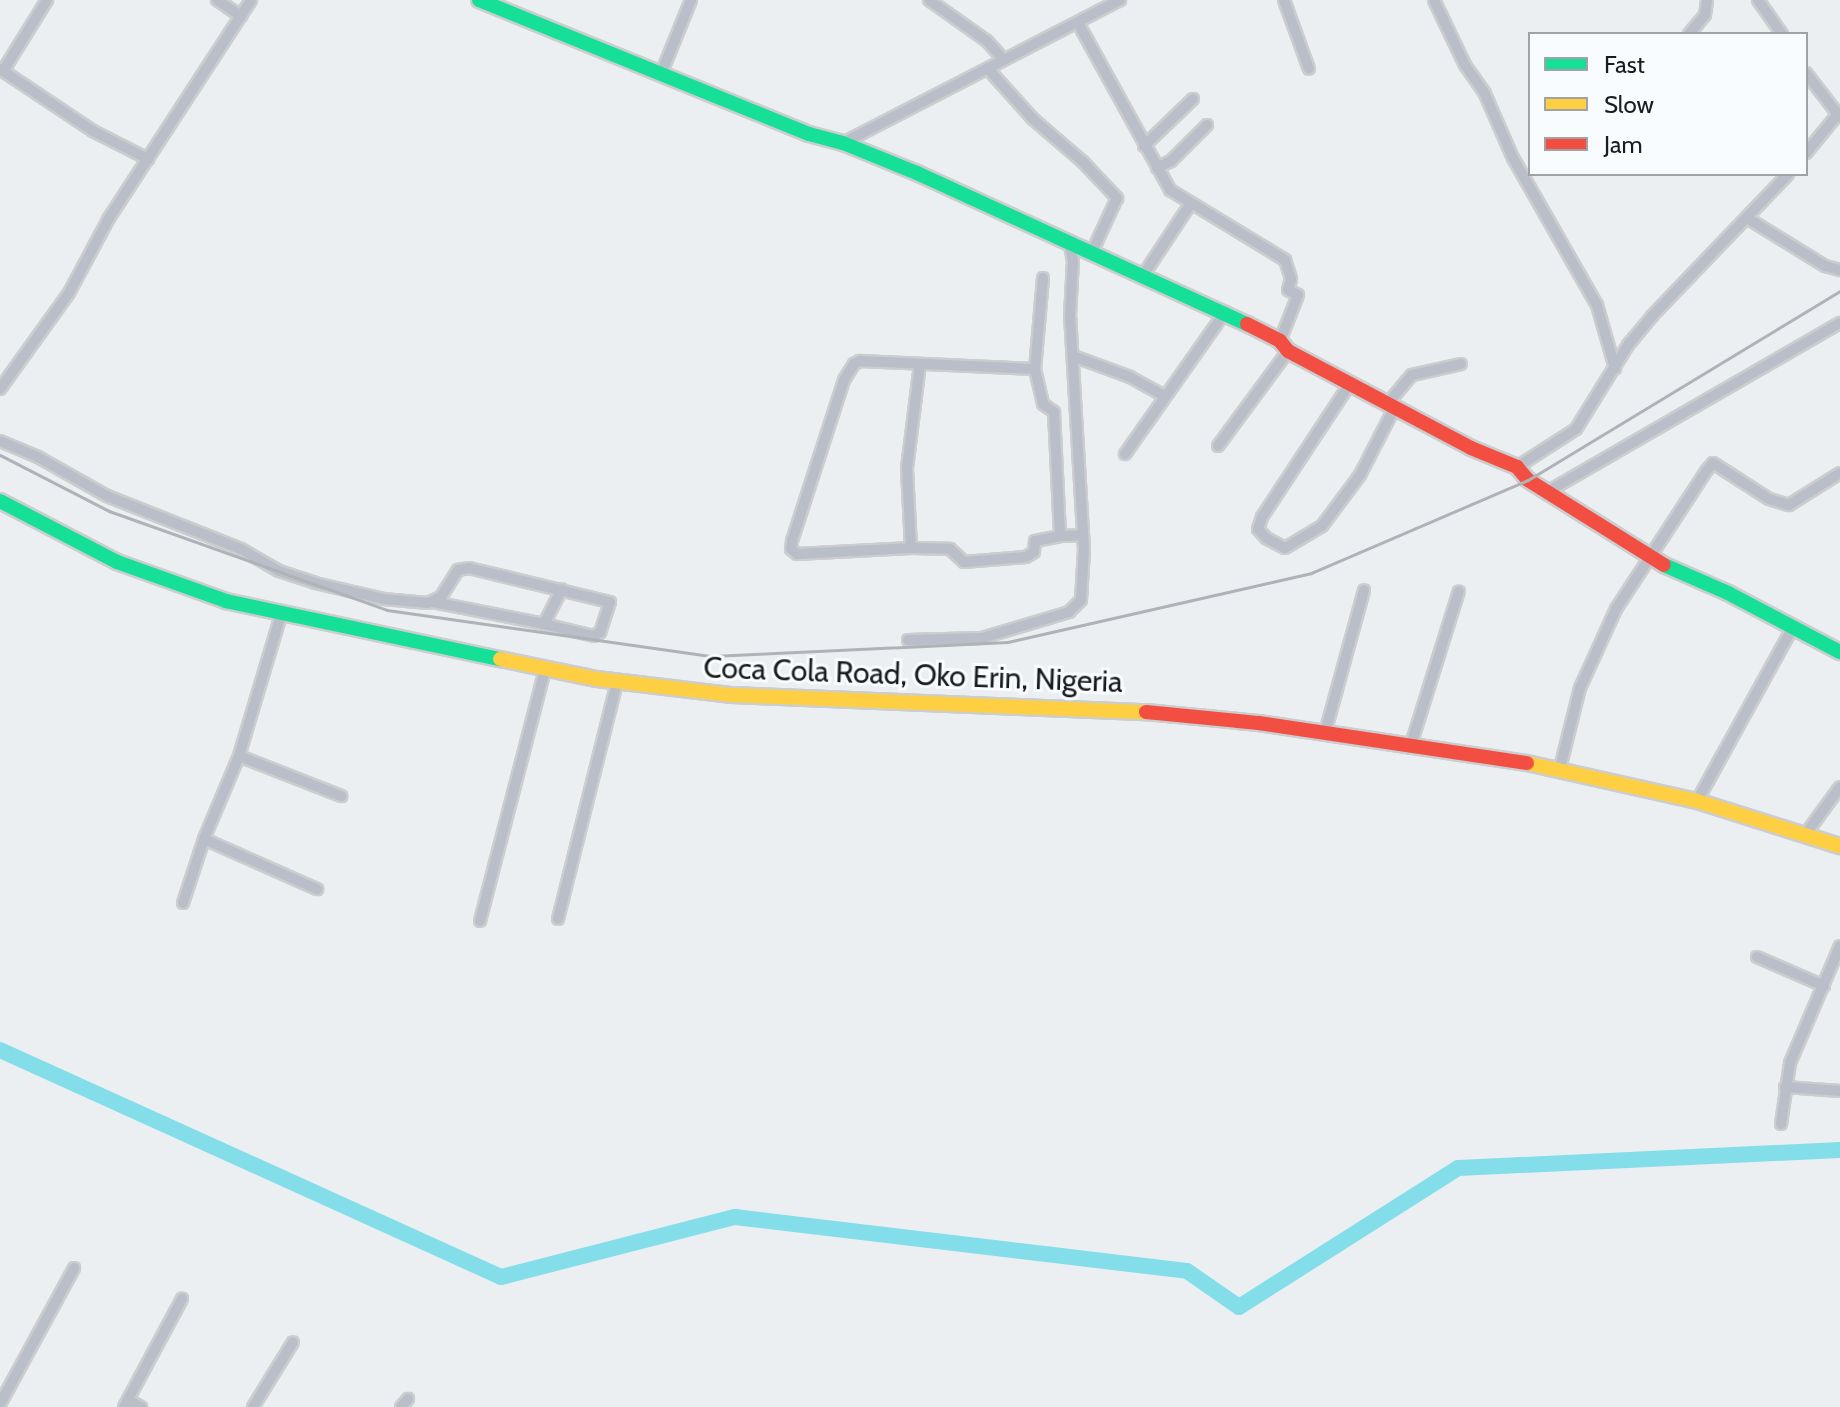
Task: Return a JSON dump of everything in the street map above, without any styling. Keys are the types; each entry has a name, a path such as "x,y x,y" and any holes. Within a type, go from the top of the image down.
{"street":[{"path":"47,0 2,70 93,131 148,159"},
{"path":"217,0 241,16"},
{"path":"0,389 69,293 109,218 251,0"},
{"path":"479,0 809,134 843,143 1093,250 1225,312 1471,448 1517,467 1528,480 1651,559 1728,593 1840,652"},
{"path":"661,74 691,0"},
{"path":"929,0 987,41 1004,60"},
{"path":"843,143 897,112 989,70 1120,0"},
{"path":"1284,0 1309,69"},
{"path":"1434,0 1465,65 1485,94 1519,169 1597,305 1610,340 1615,368"},
{"path":"1691,32 1705,15 1707,0"},
{"path":"1758,0 1781,32"},
{"path":"1078,23 1170,190 1285,260 1291,279 1288,290 1298,295 1284,346 1218,446"},
{"path":"989,70 1033,119 1083,162 1117,198 1093,250"},
{"path":"1808,76 1839,116 1808,151"},
{"path":"1144,146 1193,99"},
{"path":"1157,168 1171,161 1207,125"},
{"path":"1517,467 1576,429 1628,345 1786,176"},
{"path":"1144,274 1191,203"},
{"path":"1747,218 1825,266 1840,270"},
{"path":"908,640 982,638 1069,612 1081,600 1083,535 1070,316 1073,261 1069,241"},
{"path":"1043,278 1035,369 1043,404 1054,412 1060,536"},
{"path":"1125,454 1225,312"},
{"path":"1547,492 1840,323"},
{"path":"1610,340 1628,345"},
{"path":"1073,356 1130,377 1164,396"},
{"path":"1035,369 860,361 848,369 791,549 804,555 911,548 950,549 964,562 1026,557 1034,552 1035,541 1083,535"},
{"path":"911,548 907,469 920,364"},
{"path":"1351,382 1262,517 1258,529 1266,538 1285,548 1322,526 1360,475 1392,404 1412,375 1461,364"},
{"path":"0,441 38,457 107,496 241,549 287,574 383,599 428,603 439,601 544,624 578,635 594,636 600,632 610,602 462,568 441,597 428,603"},
{"path":"1560,768 1580,688 1591,659 1631,583 1651,559 1713,463 1769,499 1789,505 1840,473"},
{"name":"Coca Cola Road, Oko Erin, Nigeria","path":"0,501 117,562 226,601 545,669 617,682 803,699 1182,713 1560,768 1697,801 1840,846"},
{"path":"544,624 562,589"},
{"path":"1325,733 1364,590"},
{"path":"1410,748 1459,591"},
{"path":"183,903 204,839 239,756 281,615"},
{"path":"1697,801 1792,629"},
{"path":"480,921 545,669"},
{"path":"558,919 617,682"},
{"path":"239,756 341,796"},
{"path":"1805,835 1840,787"},
{"path":"204,839 317,889"},
{"path":"1781,1124 1790,1063 1840,946"},
{"path":"1757,957 1824,986"},
{"path":"1785,1087 1840,1091"},
{"path":"0,1404 74,1268"},
{"path":"141,1407 126,1403 182,1299"},
{"path":"253,1407 293,1342"}],"waterway":[{"path":"0,1050 501,1277 735,1217 1187,1271 1239,1307 1458,1168 1840,1150"}],"railway":[{"path":"0,455 109,511 387,610 712,656 1008,642 1311,573 1528,480 1840,291"}],"traffic: fast":[{"path":"479,0 809,134 843,143 917,173 1247,324"},
{"path":"0,501 117,562 226,601 500,659"},
{"path":"1664,565 1728,593 1840,652"}],"traffic: slow":[{"path":"500,659 597,679 732,695 1146,712"},
{"path":"1527,763 1697,801 1840,846"}],"traffic: jam":[{"path":"1247,324 1280,341 1288,351 1471,448 1517,467 1528,480 1664,565"},
{"path":"1146,712 1259,723 1527,763"}]}
